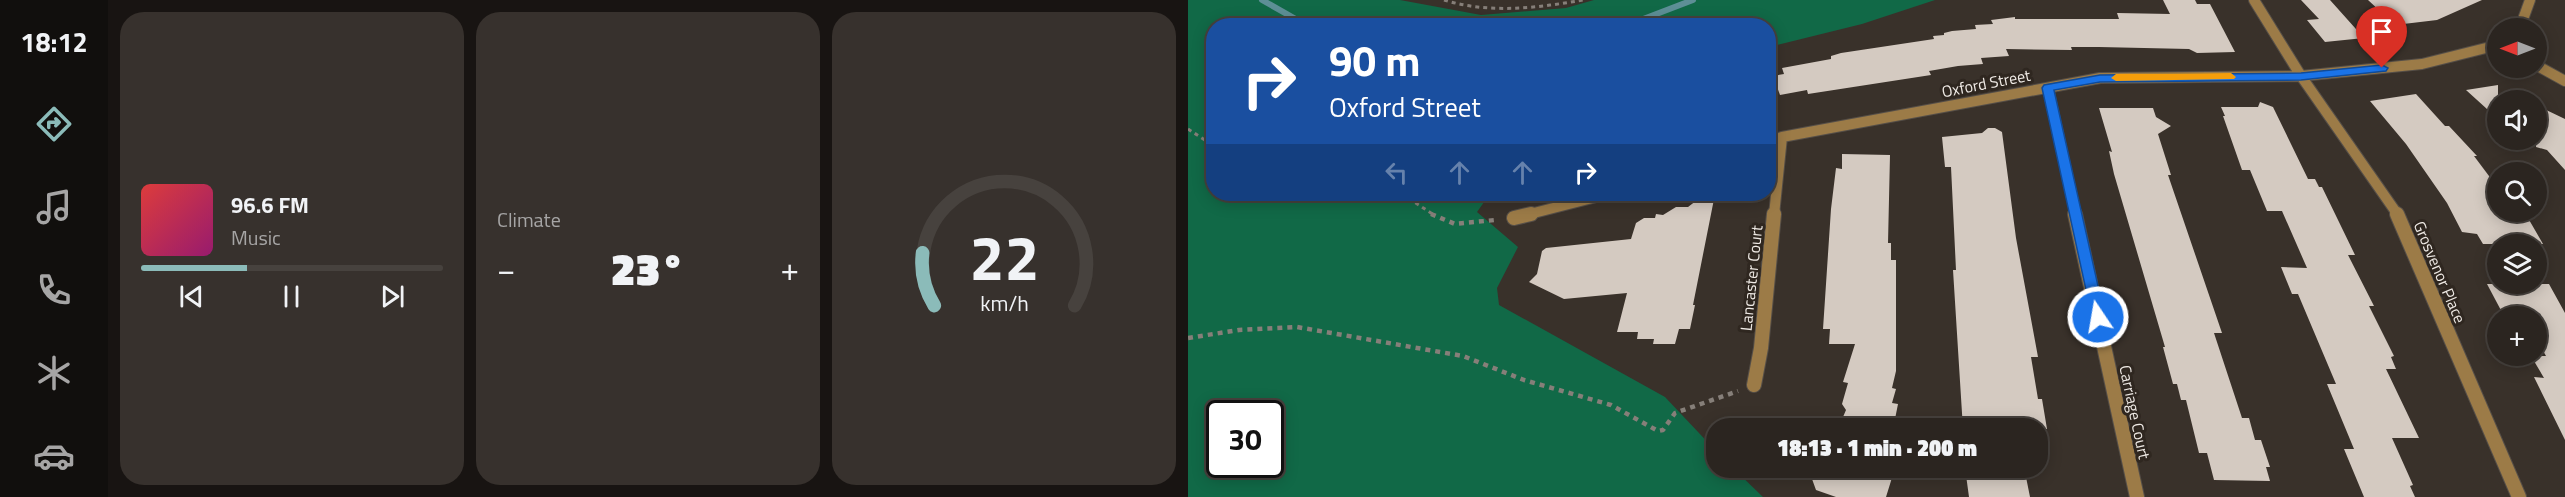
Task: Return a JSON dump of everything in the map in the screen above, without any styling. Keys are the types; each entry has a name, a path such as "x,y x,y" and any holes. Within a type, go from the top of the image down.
{"street":[{"name":"Grosvenor Place","path":"2254,0 2301,76 2395,208 2519,497"},
{"path":"2523,18 2530,0"},
{"name":"Oxford Street","path":"1776,139 2100,78 2301,76 2422,64 2487,48"},
{"path":"2547,71 2565,81"},
{"name":"Carriage Court","path":"2048,88 2137,497"},
{"name":"Lancaster Court","path":"1776,197 1782,137"},
{"path":"1514,218 1581,201"},
{"name":"Lancaster Court","path":"1754,385 1761,348 1776,201"}],"path":[{"path":"1444,0 1465,6 1491,7 1538,6 1582,0"},
{"path":"1188,129 1206,141"},
{"path":"1412,201 1438,218 1455,224 1514,218"},
{"path":"1188,338 1239,330 1297,327 1463,356 1524,380 1611,405 1658,431 1663,430 1675,413 1754,385"}],"green space":[{"path":"1188,0 1400,0 1481,15 1566,8 1594,0 1935,0 1862,24 1776,45 1776,18 1206,18 1206,201 1485,201 1477,212 1518,247 1497,288 1499,305 1665,397 1706,440 1706,478 1743,478 1763,497 1188,497"}],"building":[{"path":"2163,0 2195,0 2197,4 2210,4 2235,52 2197,53 2189,49 2099,47 2071,47 2072,50 2006,49 2009,56 1981,58 1983,64 1958,66 1929,71 1931,75 1808,94 1807,90 1780,95 1776,84 1776,75 1784,74 1782,68 1831,59 1831,56 1841,53 1934,39 1933,36 1944,35 1952,31 1976,29 1975,25 1993,24 1991,20 2015,17 2015,19 2119,19 2117,13 2170,14"},
{"path":"2301,0 2330,0 2364,38 2325,42 2307,20 2319,19"},
{"path":"2368,0 2482,0 2437,20 2395,25"},
{"path":"2498,85 2498,90 2487,90 2487,109 2466,90"},
{"path":"2416,94 2477,156 2474,156 2487,173 2487,222 2530,222 2537,234 2487,234 2487,244 2483,244 2477,234 2462,232 2447,203 2406,144 2370,101"},
{"path":"2260,102 2273,107 2308,179 2315,179 2319,187 2322,187 2355,255 2348,255 2374,306 2369,306 2394,356 2391,357 2396,369 2386,369 2419,438 2392,438 2413,485 2410,486 2415,497 2364,497 2344,449 2354,449 2327,384 2336,384 2298,294 2292,294 2281,267 2307,268 2282,211 2267,211 2250,170 2242,170 2221,107 2258,107"},
{"path":"2099,108 2153,108 2156,117 2171,126 2158,134 2171,175 2168,175 2222,333 2214,333 2242,418 2249,418 2255,440 2261,440 2270,467 2266,467 2270,481 2214,480 2207,453 2199,453 2186,400 2181,400 2177,384 2173,384 2163,347 2165,347 2114,174 2109,151 2112,152"},
{"path":"2547,110 2565,119 2565,170 2547,150"},
{"path":"1988,128 1995,128 2002,132 2016,238 2038,357 2031,357 2038,399 2042,399 2045,418 1962,418 1953,270 1956,270 1951,167 1945,167 1942,137 1982,133"},
{"path":"1842,154 1890,155 1888,243 1891,243 1891,260 1896,260 1896,371 1892,388 1896,389 1892,403 1898,404 1895,418 1844,418 1846,410 1842,404 1848,383 1843,382 1855,344 1829,344 1830,329 1823,329 1831,209 1836,168 1842,169"},
{"path":"1696,201 1714,201 1690,329 1679,329 1675,344 1653,344 1654,339 1637,339 1638,332 1617,332 1627,293 1564,299 1529,282 1537,274 1542,251 1546,248 1631,239 1636,223 1644,218 1655,218 1656,214 1663,215 1676,207 1688,207"},
{"path":"2547,284 2549,284 2565,313 2565,440 2534,377 2544,378 2537,366 2547,366 2547,306 2499,306 2492,294 2547,294"},
{"path":"1892,478 1886,497 1836,497 1816,490 1812,479"},
{"path":"1966,478 2026,478 2030,497 1969,497"}],"waterway":[{"path":"1262,0 1294,18"},
{"path":"1646,18 1693,0"}],"slow traffic":[{"path":"2116,78 2231,77"}],"route":[{"path":"2098,317 2048,88 2100,78 2301,76 2382,68"}]}
